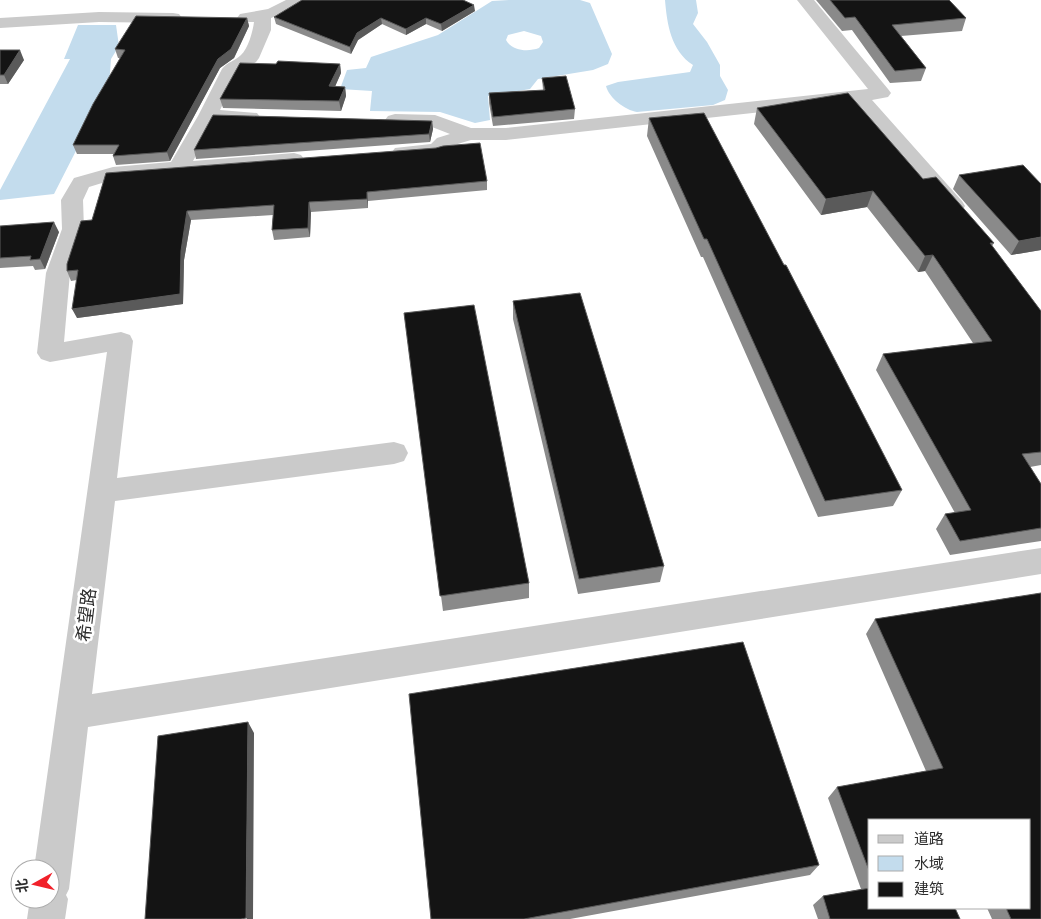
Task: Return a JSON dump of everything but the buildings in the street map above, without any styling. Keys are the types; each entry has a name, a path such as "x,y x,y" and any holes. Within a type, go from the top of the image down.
{"street":[{"path":"49,19 64,0"},
{"path":"230,19 263,16 285,8 299,0"},
{"path":"378,154 437,150 444,142 469,134 506,134 881,93 806,0"},
{"path":"179,167 208,116 231,69 250,58 262,30 263,16"},
{"path":"0,23 98,17 192,18"},
{"path":"858,96 968,223"},
{"path":"208,116 267,117"},
{"path":"376,120 435,121 469,134"},
{"path":"179,167 318,158"},
{"name":"希望路","path":"54,859 121,341 50,353 58,273 73,229 72,200 81,183 113,173 179,167"},
{"path":"102,491 394,452"},
{"path":"73,713 1041,561"}],"water":[{"path":"580,0 590,3 612,54 608,64 593,70 538,79 530,89 488,96 490,120 475,123 440,112 370,111 372,91 340,89 347,70 366,68 371,57 438,35 492,1","holes":["524,31 541,36 543,42 539,48 530,50 516,48 506,40 508,35"]},
{"path":"665,0 696,0 698,13 693,24 707,42 720,65 720,76 728,90 725,100 713,105 637,112 618,103 610,95 606,86 618,82 690,72 693,65 675,45 667,18"},
{"path":"78,25 116,25 119,46 111,59 109,86 54,194 0,200 0,190 70,59 64,59"}]}
